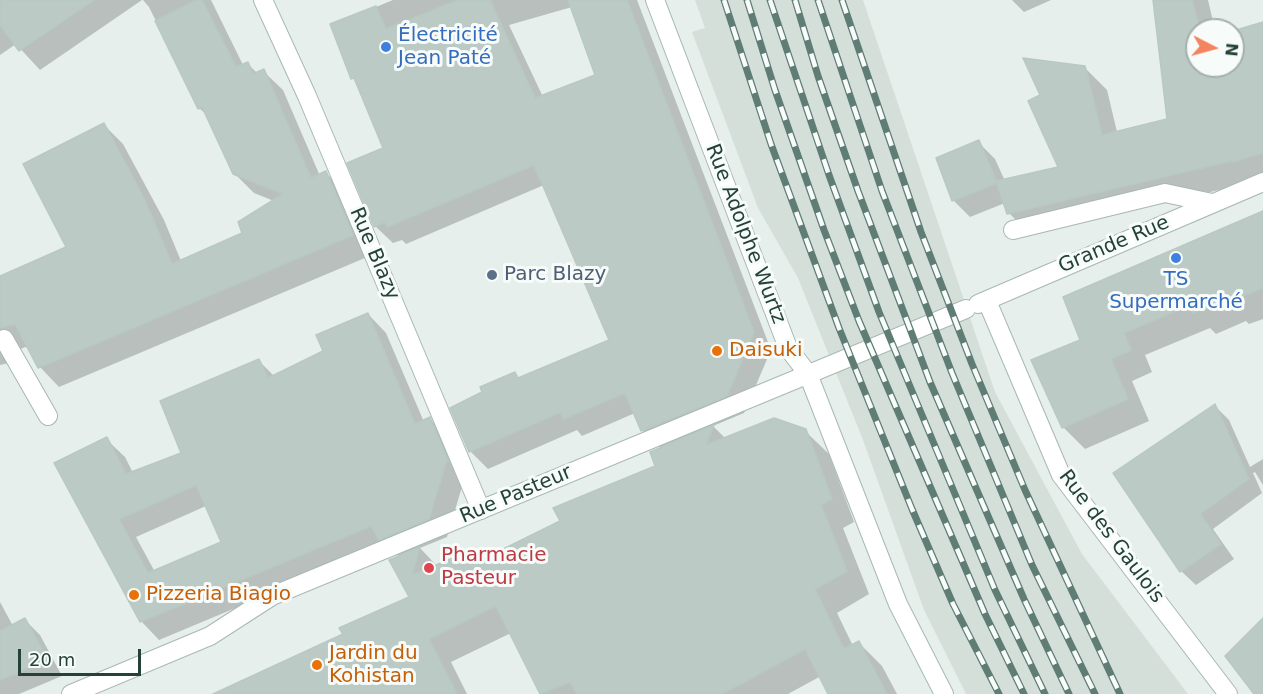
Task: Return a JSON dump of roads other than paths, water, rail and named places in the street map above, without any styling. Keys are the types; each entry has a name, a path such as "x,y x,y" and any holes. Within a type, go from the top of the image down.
{"street":[{"name":"Rue Blazy","path":"263,0 307,96 481,510"},
{"name":"Rue Adolphe Wurtz","path":"655,0 788,348 808,374 898,603 944,694"},
{"name":"Grande Rue","path":"966,309 1263,182"},
{"path":"1013,230 1165,193 1212,203"},
{"name":"Rue des Gaulois","path":"987,301 1061,475 1228,694"},
{"name":"Rue Pasteur","path":"71,694 210,636 272,596 966,309"},
{"path":"4,339 48,416"}],"railway":[{"path":"724,0 771,144 839,328 953,604 999,694"},
{"path":"747,0 775,90 859,321 985,614 1024,694"},
{"path":"770,0 829,175 879,312 995,590 1045,694"},
{"path":"795,0 818,76 858,191 930,382 1024,599 1069,694"},
{"path":"818,0 882,191 952,373 1032,565 1095,694"},
{"path":"842,0 921,232 972,364 1025,490 1120,694"}],"place":[{"name":"Électricité Jean Paté","path":"386,47"},
{"name":"TS Supermarché","path":"1176,258"},
{"name":"Parc Blazy","path":"492,275"},
{"name":"Daisuki","path":"717,351"},
{"name":"Pharmacie Pasteur","path":"429,568"},
{"name":"Pizzeria Biagio","path":"134,595"},
{"name":"Jardin du Kohistan","path":"317,665"}]}
